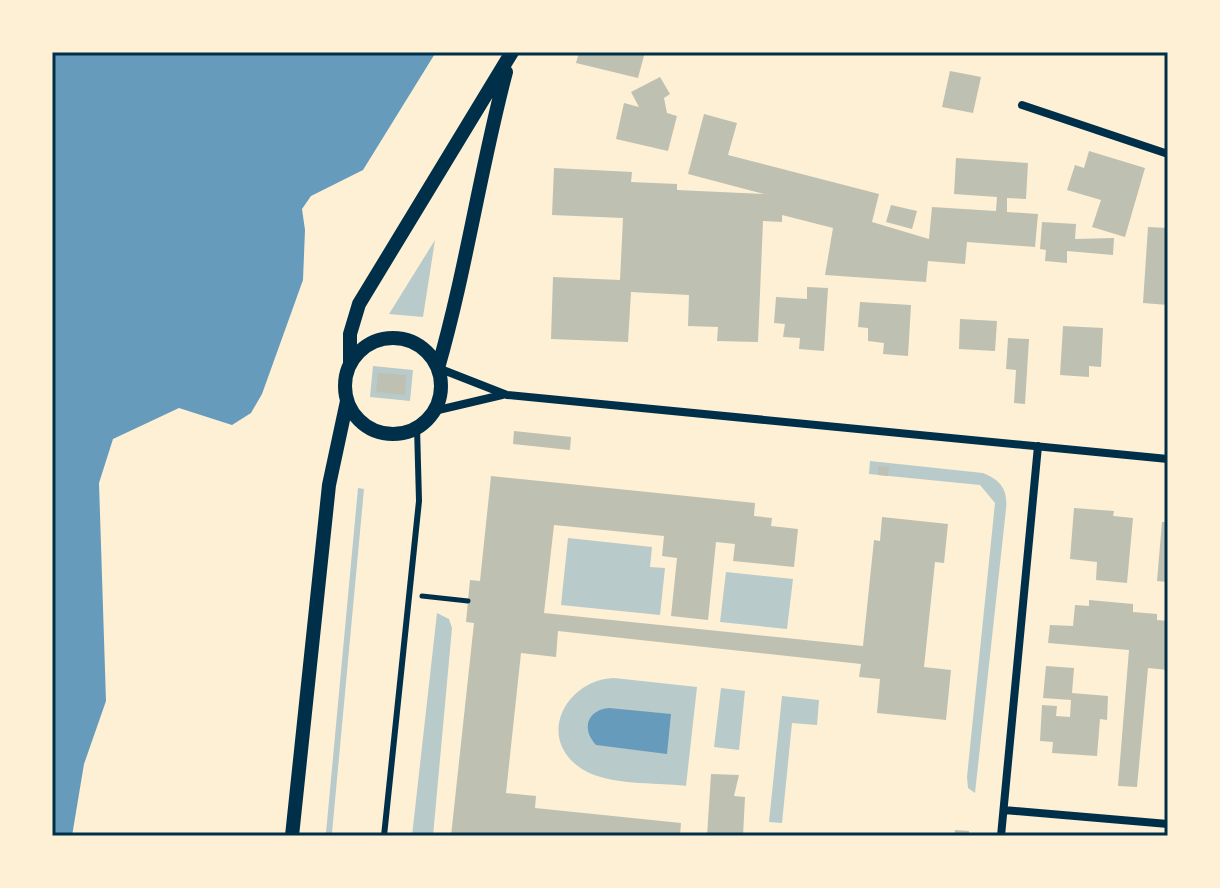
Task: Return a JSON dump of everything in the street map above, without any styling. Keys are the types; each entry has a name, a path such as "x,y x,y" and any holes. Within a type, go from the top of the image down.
{"street":[{"path":"292,836 329,485 347,401 350,334 359,304 511,54"},
{"path":"347,401 363,423 389,433 417,427 434,411 441,390 438,368 451,323 482,165 511,54"},
{"path":"1022,105 1168,154"},
{"path":"350,364 371,343 400,338 419,346 438,368 507,395 1168,459"},
{"path":"434,411 507,395"},
{"path":"1001,836 1038,446"},
{"path":"1004,810 1168,824"}],"lane":[{"path":"384,836 419,501 417,427"}],"path":[{"path":"410,595 468,601"}],"shaded area":[{"path":"435,240 423,317 389,314"},
{"path":"373,366 413,370 410,401 370,397"},
{"path":"870,461 983,473 999,482 1006,496 975,793 968,788 967,777 995,503 980,485 869,474"},
{"path":"358,488 364,489 332,833 326,833"},
{"path":"568,538 652,547 650,567 665,568 660,615 561,605"},
{"path":"726,572 793,579 787,629 720,622"},
{"path":"437,613 449,619 452,628 433,836 412,836"},
{"path":"614,678 697,687 686,786 605,778 582,769 568,757 560,742 562,713 582,689 597,681"},
{"path":"721,688 745,691 739,750 714,747"},
{"path":"782,696 819,700 817,725 792,723 782,823 769,822"}],"water":[{"path":"52,52 436,52 363,170 311,196 302,209 305,230 303,280 262,394 251,413 232,425 179,408 113,439 99,483 106,701 84,764 72,836 52,836"},
{"path":"609,708 671,714 667,754 596,745 589,733 589,721 596,712"}],"building":[{"path":"579,52 645,52 638,78 576,63"},
{"path":"950,71 981,77 973,113 942,107"},
{"path":"660,77 670,94 664,98 667,113 677,116 668,151 616,139 624,103 639,107 631,92"},
{"path":"704,114 737,123 728,155 879,194 872,222 929,239 932,207 996,211 997,197 954,194 956,158 1028,163 1026,199 1007,198 1007,212 1038,214 1035,247 967,242 965,264 928,261 926,282 825,275 833,228 782,215 782,222 763,221 758,342 717,341 718,327 688,326 689,295 631,292 628,342 551,339 553,277 620,280 623,218 552,215 554,168 632,172 631,182 677,184 677,190 764,194 688,174"},
{"path":"1089,151 1145,168 1125,237 1092,227 1101,200 1067,190 1075,165 1084,168"},
{"path":"891,205 917,211 912,229 886,222"},
{"path":"1042,222 1076,224 1075,239 1114,238 1113,255 1067,251 1067,263 1045,261 1046,250 1040,249"},
{"path":"1148,227 1168,228 1168,305 1143,303"},
{"path":"807,287 828,288 824,351 799,349 800,338 783,337 785,324 774,323 776,297 807,299"},
{"path":"860,302 911,305 908,356 883,354 884,343 868,341 868,328 858,327"},
{"path":"960,319 997,321 995,351 959,349"},
{"path":"1063,326 1103,328 1101,367 1089,366 1089,377 1060,375"},
{"path":"1008,338 1029,339 1025,404 1014,403 1016,370 1006,369"},
{"path":"378,373 406,375 405,395 376,392"},
{"path":"514,431 571,437 570,450 513,444"},
{"path":"878,466 889,467 888,476 878,475"},
{"path":"491,476 755,503 754,516 772,518 771,526 798,529 794,567 733,561 735,544 716,542 708,620 671,616 677,558 662,556 664,536 554,525 544,613 863,646 874,540 880,541 882,517 948,524 944,563 935,562 924,667 951,670 946,720 877,713 880,679 859,677 861,664 558,631 556,657 521,653 506,793 536,796 535,808 681,823 680,836 451,836 474,623 466,622 470,580 480,581"},
{"path":"1074,508 1114,511 1113,516 1133,518 1127,583 1096,580 1097,562 1070,559"},
{"path":"1162,522 1168,522 1168,582 1157,581"},
{"path":"1089,600 1133,604 1133,612 1157,614 1157,620 1168,621 1168,670 1148,668 1137,787 1118,786 1129,650 1048,643 1050,625 1073,626 1075,605 1089,606"},
{"path":"1046,666 1074,668 1072,693 1108,696 1107,720 1100,719 1097,756 1052,753 1053,742 1040,741 1042,705 1057,706 1056,716 1070,717 1071,700 1043,698"},
{"path":"711,774 739,775 734,796 745,797 743,836 707,836"},
{"path":"955,830 969,831 969,836 954,836"}]}
